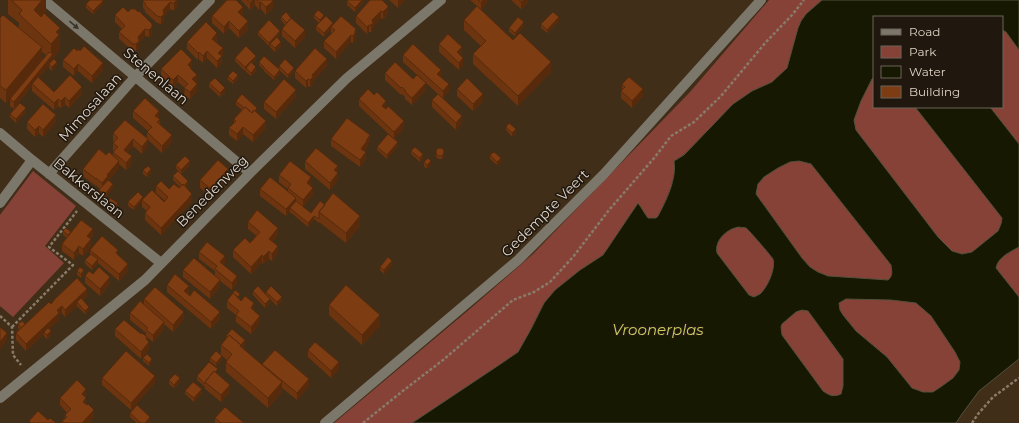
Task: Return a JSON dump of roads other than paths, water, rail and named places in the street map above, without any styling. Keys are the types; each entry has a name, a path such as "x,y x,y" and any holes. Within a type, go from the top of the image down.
{"street":[{"name":"Stenenlaan","path":"44,0 135,78 250,173"},
{"name":"Mimosalaan","path":"49,174 135,78 210,0"},
{"name":"Benedenweg","path":"0,398 145,280 250,173 347,78 441,0"},
{"name":"Gedempte Veert","path":"325,423 518,260 604,174 762,0"},
{"name":"Bakkerslaan","path":"0,133 161,263"},
{"path":"0,203 32,160"}],"water":[{"name":"Vroonerplas","path":"822,0 1019,0 1019,50 1006,32 1003,30 1003,16 873,16 873,78 861,101 854,120 856,130 938,237 952,251 962,254 972,252 998,231 1002,218 916,108 991,108 1019,144 1019,247 1002,258 997,264 996,268 1019,297 1019,359 979,391 956,423 412,423 518,352 544,303 555,290 580,270 603,255 638,203 648,218 656,218 658,216 672,182 675,168 674,161 684,155 733,104 752,91 772,82 787,68 801,21 806,14","holes":["799,161 811,164 891,265 892,272 888,280 828,276 810,267 802,258 756,194 758,184 764,177 790,162","739,227 746,228 773,259 774,263 768,283 763,291 754,297 749,295 717,253 718,242 725,233","846,299 891,300 916,303 931,316 955,352 960,362 959,370 953,378 933,392 923,392 912,388 887,357 856,331 843,315 840,310 839,303","802,310 808,311 843,359 843,386 841,394 832,396 823,391 782,335 782,324 796,312"]}]}
